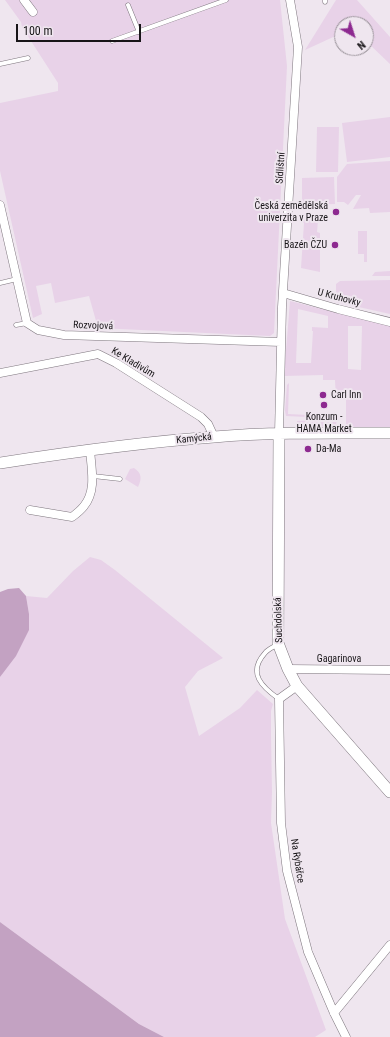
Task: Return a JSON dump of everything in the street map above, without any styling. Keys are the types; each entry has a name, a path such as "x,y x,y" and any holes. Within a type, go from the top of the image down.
{"street":[{"path":"24,0 33,12"},
{"name":"Sídlištní","path":"278,433 283,293 298,47 290,0"},
{"path":"0,205 27,323"},
{"name":"U Kruhovky","path":"283,293 390,322"},
{"name":"Rozvojová","path":"27,323 38,330 64,335 281,342"},
{"name":"Ke Kladivům","path":"0,373 98,354 116,363 201,417 208,424 214,437"},
{"name":"Kamýcká","path":"0,463 90,449 214,437 278,433 390,433"},
{"name":"Suchdolská","path":"278,433 278,644 297,686 390,792"},
{"path":"30,510 72,517 84,506 90,493 93,476 90,449"},
{"name":"Gagarinova","path":"288,669 390,670"},
{"path":"279,699 297,686"},
{"name":"Na Rybářce","path":"279,699 281,823 287,871 308,952 346,1037"},
{"path":"334,1013 390,945"}],"lane":[{"path":"112,41 226,0"},
{"path":"128,5 139,32"},
{"path":"0,64 28,58"},
{"path":"0,283 16,279"},
{"path":"16,325 27,323"},
{"path":"93,476 120,479"},
{"path":"278,644 265,653 257,666 257,676 265,689 279,699"}],"shaded area":[{"path":"5,0 280,0 287,66 274,333 270,336 98,328 89,296 55,303 51,283 36,286 42,314 33,318 0,171 0,103 58,91 58,83 22,27 21,22"},
{"path":"336,0 357,0 371,16 334,16 334,37 305,50"},
{"path":"374,19 390,37 390,64 374,49"},
{"path":"390,117 390,157 347,162 342,123"},
{"path":"317,127 339,127 338,172 316,172"},
{"path":"390,161 390,212 370,213 369,208 353,209 361,195 356,195 348,205 344,202 337,202 337,177 347,164"},
{"path":"334,177 335,204 302,205 302,178"},
{"path":"301,220 318,220 317,232 320,233 320,272 301,268 304,223"},
{"path":"358,231 367,231 367,262 364,262 364,254 358,254"},
{"path":"390,271 390,276 372,276 375,272"},
{"path":"390,280 390,314 336,302 336,284 340,281"},
{"path":"290,301 390,326 390,430 346,430 346,400 336,399 335,380 323,380 323,375 284,376","holes":["298,309 328,316 328,328 312,327 311,363 296,363","348,326 362,326 361,370 348,369"]},
{"path":"289,383 288,414 308,415 307,417 286,416 287,385"},
{"path":"337,419 336,425 333,428 298,427 297,421"},
{"path":"134,468 140,474 138,487 125,479 130,469"},
{"path":"90,557 101,560 115,570 223,658 198,671 185,687 199,736 240,708 257,690 273,704 271,711 271,823 285,919 326,1030 315,1037 164,1037 139,1024 0,922 0,677 29,614 26,596 47,598 73,571"},
{"path":"19,588 26,596 29,614 29,630 16,656 0,677 0,592 8,589"},
{"path":"0,922 139,1024 164,1037 0,1037"}],"place":[{"name":"Česká zemědělská univerzita v Praze","path":"336,212"},
{"name":"Bazén ČZU","path":"335,245"},
{"name":"Carl Inn","path":"323,395"},
{"name":"Konzum - HAMA Market","path":"324,405"},
{"name":"Da-Ma","path":"308,449"}]}
